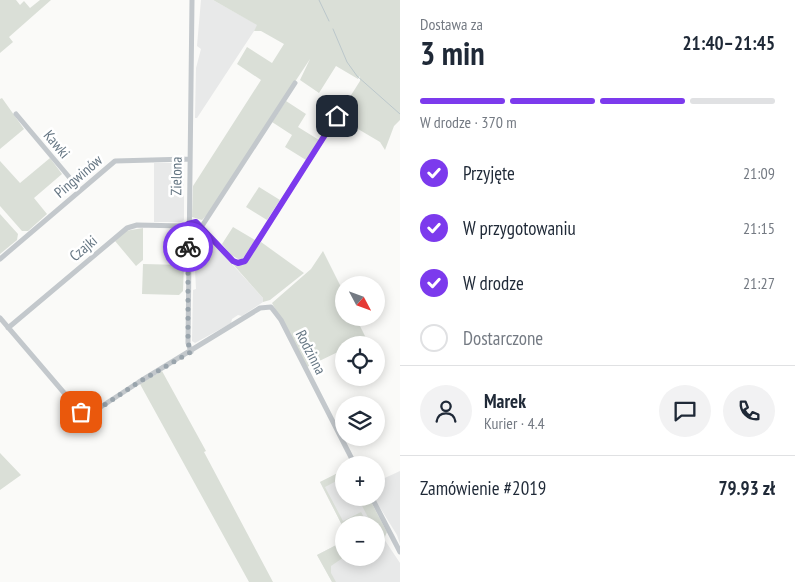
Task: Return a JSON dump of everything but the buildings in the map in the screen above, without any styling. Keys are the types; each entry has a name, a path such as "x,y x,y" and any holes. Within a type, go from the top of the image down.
{"street":[{"name":"Zielona","path":"191,352 188,343 188,224 192,0"},
{"path":"295,83 202,226 233,261 238,263 245,261 337,116"},
{"name":"Kawki","path":"16,114 80,190"},
{"name":"Pingwinów","path":"0,259 115,160 189,159"},
{"name":"Czajki","path":"8,328 127,228 137,225 182,226 196,222 202,226"},
{"name":"Rodzinna","path":"191,352 262,307 269,306 277,312 350,456"},
{"path":"0,318 79,410 88,414 191,352"},
{"path":"376,506 400,552"}],"shaded area":[{"path":"0,0 16,0 20,5 24,1 30,8 40,0 51,0 9,37 13,42 0,53"},
{"path":"201,0 213,0 258,25 197,118 195,118 196,68 201,49 197,46"},
{"path":"213,0 400,0 400,120 394,126 385,150 380,142 341,119 341,111 360,81 360,76 358,79 336,66 319,93 300,80 310,59 208,214 202,220 192,217 193,186 261,80 237,64 247,47 272,63 284,44 261,31 254,31 257,25"},
{"path":"2,98 24,129 0,149 0,99"},
{"path":"286,101 306,114 298,127 319,140 306,160 285,147 292,135 272,122"},
{"path":"50,158 62,174 34,198 47,214 28,231 22,231 0,206 0,161 20,183"},
{"path":"154,163 181,163 184,165 184,220 181,222 154,222"},
{"path":"259,187 280,200 267,220 246,207"},
{"path":"0,214 18,234 17,240 0,254"},
{"path":"197,226 263,298 263,302 242,316 238,315 232,319 231,323 195,343 192,341 193,290 196,289 193,229"},
{"path":"233,227 255,240 240,260 231,255 222,244"},
{"path":"143,228 143,260 136,266 115,241 125,231"},
{"path":"261,242 304,273 270,300 263,302 263,298 231,262 237,265 245,263"},
{"path":"323,251 336,276 335,326 360,326 365,336 335,336 335,353 307,367 272,303 311,269"},
{"path":"143,264 184,265 183,291 179,295 142,294"},
{"path":"162,371 206,451 204,452 273,582 249,582 140,384"},
{"path":"0,453 21,475 0,490"},
{"path":"400,471 400,544 397,535 379,506 385,506 385,478"},
{"path":"335,474 335,506 370,506 376,516 337,516 320,482"},
{"path":"335,474 335,482 325,487 340,516 337,516 320,482"},
{"path":"362,506 373,506 379,516 367,516"},
{"path":"361,512 363,516 353,516"},
{"path":"385,540 400,563 400,582 332,582 317,555 335,546 335,566 385,566"},
{"path":"335,546 335,563 331,566 331,573 336,582 332,582 317,555"}],"waterway":[{"path":"319,0 329,21"},
{"path":"333,29 347,62 357,76 400,114"}],"way so far":[{"path":"81,412 88,414 94,412 139,382 191,352 188,343 188,247"}],"route":[{"path":"188,247 188,224 196,222 202,226 234,262 241,263 245,261 337,116"}]}
